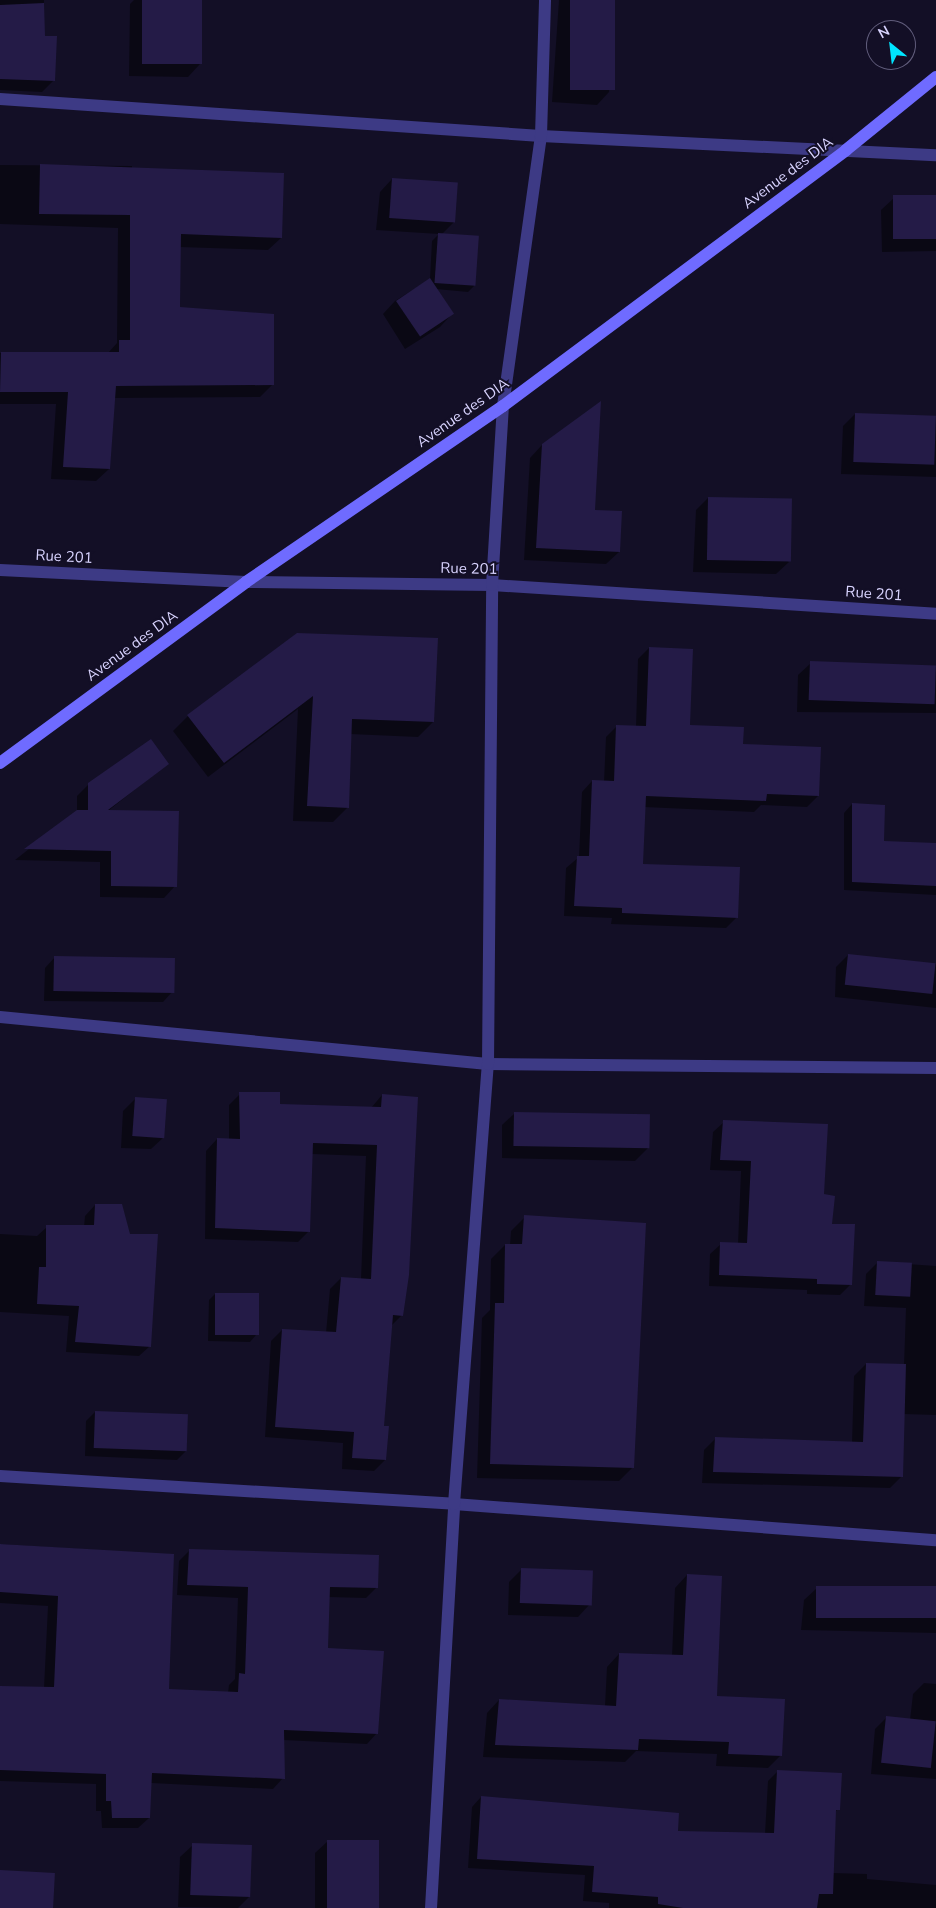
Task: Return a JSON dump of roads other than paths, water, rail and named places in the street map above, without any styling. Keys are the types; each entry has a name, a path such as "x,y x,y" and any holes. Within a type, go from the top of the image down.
{"street":[{"path":"431,1908 454,1504 488,1064 492,586 503,406 541,136 545,0"},
{"name":"Avenue des DIA","path":"0,763 246,582 503,406 846,150 936,77"},
{"path":"0,99 541,136 936,155"},
{"name":"Rue 201","path":"0,570 246,582 492,586 936,614"},
{"path":"0,1017 488,1064 936,1068"},
{"path":"0,1476 454,1504 936,1540"}]}
